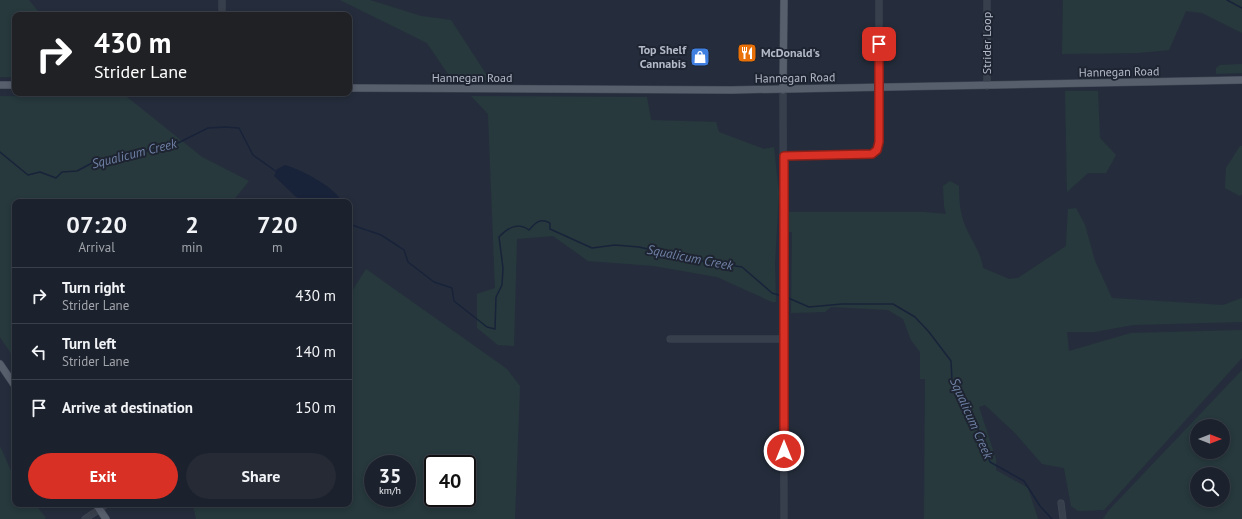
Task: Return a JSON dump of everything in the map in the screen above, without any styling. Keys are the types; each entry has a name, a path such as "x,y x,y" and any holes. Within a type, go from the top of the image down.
{"main road":[{"path":"783,90 784,0"},
{"name":"Hannegan Road","path":"352,88 783,90 1242,80"},
{"path":"0,85 12,85"},
{"path":"0,364 12,382"},
{"path":"98,507 106,519"}],"street":[{"path":"222,0 222,12"},
{"path":"784,156 875,153 879,142 880,0"},
{"name":"Strider Loop","path":"987,86 988,0"},
{"path":"783,90 784,519"},
{"path":"670,339 784,339"},
{"path":"1061,504 1063,519"},
{"path":"85,519 98,507"}],"shaded area":[{"path":"0,0 29,0 39,12 12,12 12,77 0,77"},
{"path":"340,0 370,0 421,16 451,20 490,80 455,81 448,74 427,43"},
{"path":"1063,0 1242,0 1242,33 1202,13 1186,11 1169,50 1138,53 1062,54"},
{"path":"1242,64 1242,73 1216,74 1216,68 1220,65"},
{"path":"1065,91 1098,91 1100,138 1116,155 1106,173 1088,173 1067,192"},
{"path":"0,96 127,97 202,157 249,181 234,199 12,199 12,355 0,337"},
{"path":"471,96 647,97 651,120 716,122 719,132 764,149 774,147 779,193 775,263 776,302 772,302 717,277 654,266 588,261 553,236 517,239 514,346 498,345 477,328 477,294 495,288 488,114"},
{"path":"1240,146 1242,146 1242,194 1240,196 1225,188 1226,168"},
{"path":"950,181 959,186 961,214 967,230 979,253 983,268 1009,279 1018,278 1066,246 1068,209 1076,208 1085,225 1095,261 1112,298 1223,305 1242,298 1242,322 1133,325 1094,332 1067,332 1069,351 1131,333 1242,330 1242,358 1104,510 1078,511 1071,506 1064,468 1042,464 1015,433 985,405 979,407 996,459 996,470 1028,488 1038,519 924,519 925,379 920,379 920,352 911,340 903,319 888,310 831,307 825,312 791,313 792,232 787,232 787,212 924,212 946,214 943,186"},
{"path":"366,269 507,369 520,386 515,519 196,519 194,507 352,507 352,291"},
{"path":"1242,370 1242,519 1103,519 1109,510 1190,425 1190,459 1230,459 1230,419 1195,419"},
{"path":"0,446 12,473 12,507 37,507 46,518 0,519"}],"water":[{"path":"285,165 299,170 326,185 340,199 300,199 274,176 277,169"}],"waterway":[{"path":"1227,0 1242,8"},
{"name":"Squalicum Creek","path":"0,152 28,175 40,172 56,178 62,172 77,171 92,163 116,160 140,152 172,146 208,128 239,128 253,155 277,172"},
{"name":"Squalicum Creek","path":"352,225 381,235 404,250 408,262 434,282 452,288 454,301 487,327 495,329 496,297 502,285 503,268 499,237 513,227 521,226 529,230 536,223 541,221 550,223 550,229 592,248 615,245 639,247 696,260 742,267 772,293 782,296"},
{"name":"Squalicum Creek","path":"786,297 809,307 842,304 893,304 915,317 929,332 951,361 952,381 970,408 990,462 1024,481 1040,506 1052,519"}],"place":[{"name":"McDonald's","path":"747,53"},
{"name":"Top Shelf Cannabis","path":"700,57"}],"route":[{"path":"784,451 784,156 875,153 879,147 879,44"}]}
